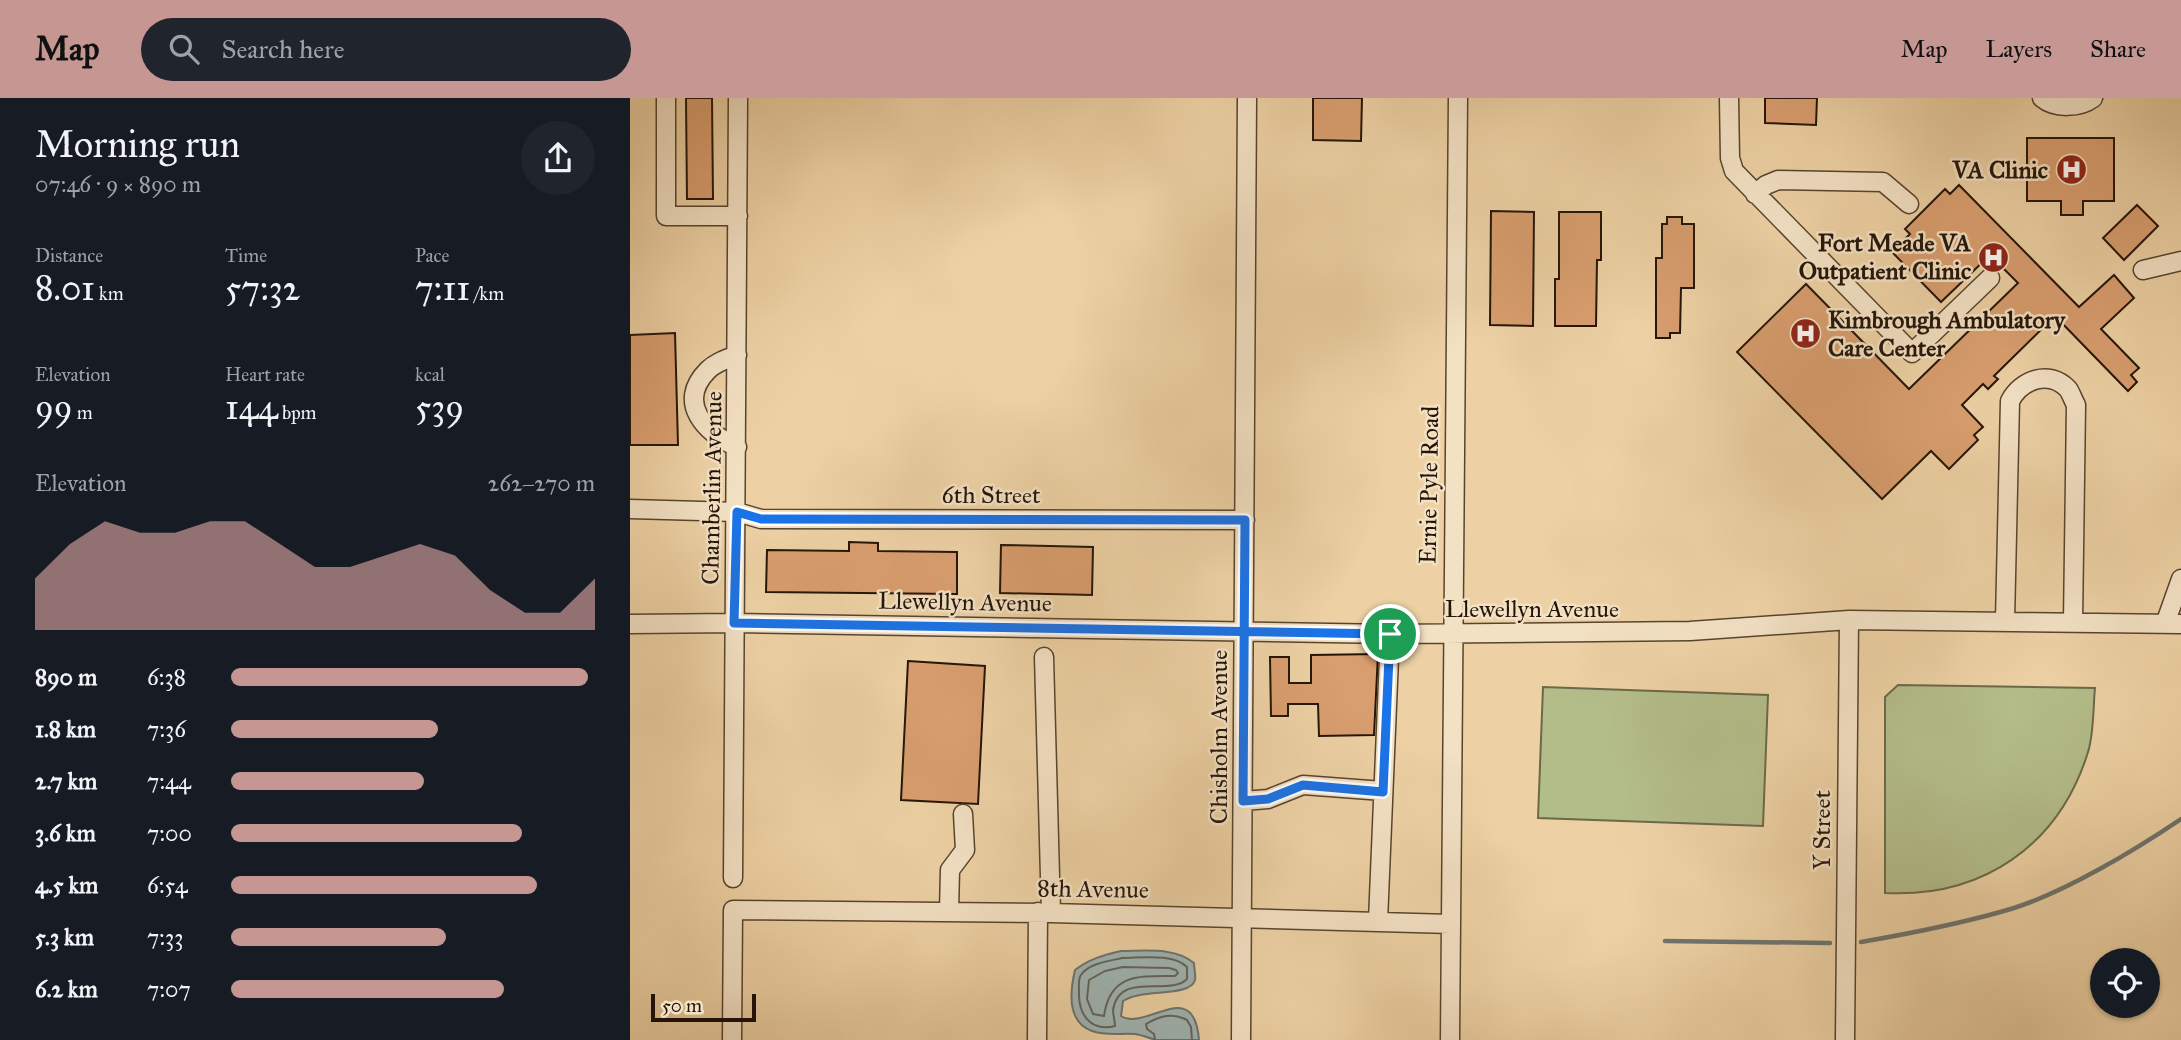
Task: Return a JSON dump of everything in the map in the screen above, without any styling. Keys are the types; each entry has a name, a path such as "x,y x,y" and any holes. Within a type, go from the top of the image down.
{"street":[{"path":"666,98 666,216 738,216"},
{"name":"Chamberlin Avenue","path":"733,878 738,98"},
{"name":"Chisholm Avenue","path":"1241,1040 1247,98"},
{"name":"Ernie Pyle Road","path":"1450,1040 1458,98"},
{"path":"1729,98 1730,158 1734,171 1912,353 1990,278"},
{"path":"2042,98 2046,102 2064,105 2080,105 2093,98"},
{"path":"1755,194 1778,180 1883,182 1909,204"},
{"path":"2143,270 2181,261"},
{"path":"737,355 708,370 696,390 695,402 704,426 718,439 737,447"},
{"path":"2005,621 2010,401 2016,390 2028,381 2043,379 2057,381 2069,390 2076,405 2073,622"},
{"name":"6th Street","path":"630,509 737,512 761,519 1245,520"},
{"path":"2173,624 2181,579"},
{"name":"Llewellyn Avenue","path":"630,624 734,623 1390,634 1690,631 1849,620 2173,624"},
{"name":"Y Street","path":"1845,1040 1849,620"},
{"path":"1378,922 1390,634"},
{"path":"1037,1040 1045,913 1044,657"},
{"path":"1243,801 1268,799 1303,785 1383,792"},
{"path":"949,912 950,870 964,850 963,814"},
{"name":"8th Avenue","path":"732,1040 733,910 1045,913 1451,924"}],"green space":[{"path":"1898,685 2095,688 2090,745 2075,785 2058,814 2037,839 2012,860 1984,875 1954,886 1920,892 1885,893 1885,697"},
{"path":"1543,687 1768,695 1763,826 1538,818"}],"water":[{"path":"1121,951 1169,952 1194,963 1195,980 1191,986 1131,997 1123,1001 1121,1016 1131,1019 1178,1008 1188,1011 1195,1021 1199,1040 1156,1040 1135,1034 1102,1033 1084,1027 1078,1021 1072,1005 1075,970 1097,958"}],"building":[{"path":"686,98 712,98 713,199 687,199"},
{"path":"1313,98 1362,98 1361,141 1313,140"},
{"path":"1765,98 1817,98 1816,125 1765,123"},
{"name":"VA Clinic","path":"2027,138 2114,138 2114,201 2083,201 2083,215 2061,215 2061,201 2027,201"},
{"name":"Kimbrough Ambulatory Care Center","path":"1959,185 2079,307 2114,275 2134,298 2101,329 2139,368 2131,375 2137,382 2128,391 2055,316 1994,376 1998,379 1988,389 1983,384 1962,405 1983,427 1974,435 1978,440 1949,469 1931,451 1882,499 1737,352 1806,284 1909,389 2018,283 1990,255 1941,302 1892,252 1910,234 1905,229 1945,189 1950,194"},
{"path":"2137,205 2158,226 2124,260 2103,238"},
{"path":"1491,211 1534,212 1533,326 1490,325"},
{"path":"1559,212 1601,212 1601,260 1597,260 1596,326 1555,326 1555,279 1559,279"},
{"path":"1667,217 1682,217 1682,224 1694,224 1694,288 1681,288 1680,333 1670,333 1670,338 1656,338 1656,258 1662,258 1662,224 1667,224"},
{"path":"675,333 678,445 630,445 630,335"},
{"path":"849,542 878,543 878,551 957,552 957,594 766,592 767,550 849,551"},
{"path":"1001,545 1093,547 1092,595 1000,593"},
{"path":"1378,654 1374,735 1319,736 1318,704 1288,704 1288,716 1271,716 1270,657 1289,657 1289,683 1311,683 1311,655"},
{"path":"908,661 985,666 978,804 901,800"}],"waterway":[{"path":"1861,942 1958,923 2035,901 2100,869 2181,819"},
{"path":"1665,941 1830,943"}],"place":[{"name":"VA Clinic","path":"2071,170"},
{"name":"Fort Meade VA Outpatient Clinic","path":"1994,257"},
{"name":"Kimbrough Ambulatory Care Center","path":"1805,334"}],"route":[{"path":"1390,634 1244,630 734,623 737,512 761,519 1245,520 1244,630 1243,801 1268,799 1303,785 1383,792 1390,634"}]}
